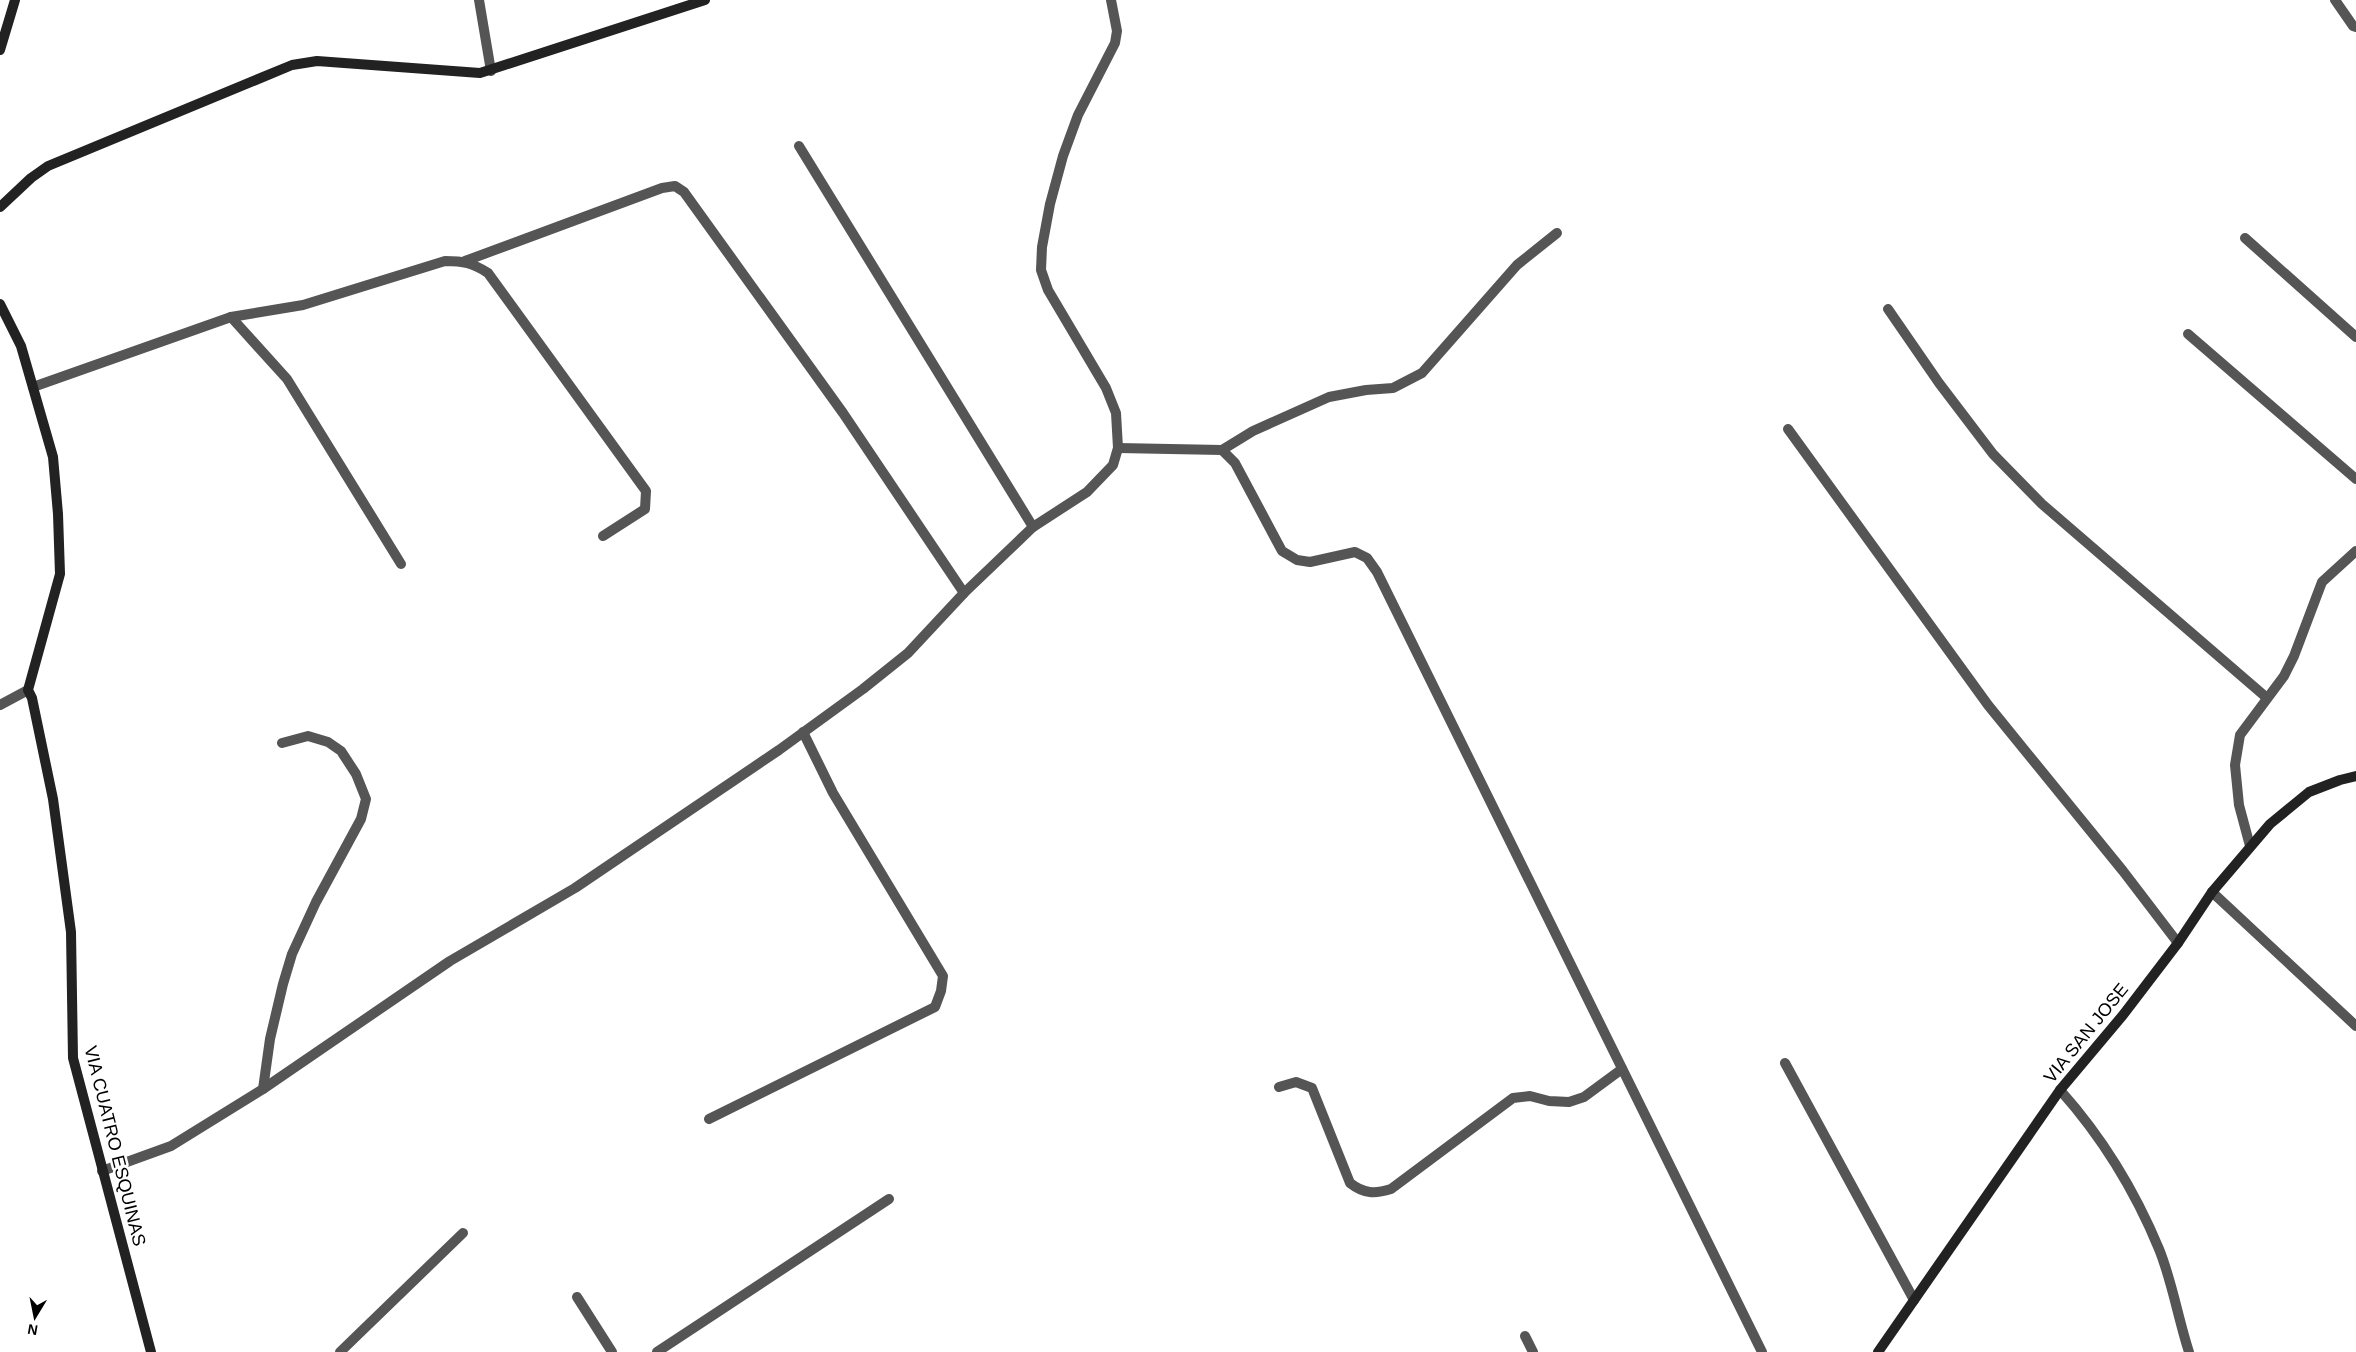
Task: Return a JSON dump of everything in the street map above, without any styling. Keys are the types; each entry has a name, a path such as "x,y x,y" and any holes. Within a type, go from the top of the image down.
{"street":[{"path":"0,50 14,0"},
{"path":"479,0 491,71"},
{"path":"102,1171 171,1146 263,1089 450,961 575,888 626,855 803,732 863,689 908,653 964,593 1033,527 1087,492 1113,465 1118,448 1116,413 1109,397 1048,290 1042,270 1042,247 1063,156 1078,115 1115,43 1117,31 1111,0"},
{"path":"2335,0 2352,26 2356,27"},
{"path":"0,206 31,178 48,166 292,65 317,61 480,73 702,1"},
{"path":"799,146 1033,527"},
{"path":"33,386 231,317 303,305 446,261 465,261 662,188 675,186 684,192 843,413 964,593"},
{"path":"1118,448 1222,450 1253,431 1329,397 1366,390 1393,388 1422,373 1517,265 1557,233"},
{"path":"2245,238 2356,337"},
{"path":"465,261 488,273 646,491 645,509 603,536"},
{"path":"0,304 21,346 53,457 60,574 28,690 0,705"},
{"path":"1888,309 1939,383 1993,454 2042,504 2268,698"},
{"path":"231,317 287,378 401,564"},
{"path":"2188,334 2356,478"},
{"path":"1788,429 1988,705 2123,871 2178,943"},
{"path":"1222,450 1235,463 1282,551 1297,560 1310,562 1355,552 1367,558 1377,572 1762,1352"},
{"path":"2250,846 2239,805 2235,765 2240,735 2284,676 2294,656 2322,582 2356,551"},
{"name":"VIA CUATRO ESQUINAS","path":"28,690 32,698 54,799 71,932 73,1058 151,1352"},
{"path":"709,1119 934,1007 941,991 944,976 833,793 803,732"},
{"path":"263,1089 270,1039 292,954 316,902 361,819 366,799 356,774 342,751 328,742 308,736 282,743"},
{"name":"VIA SAN JOSE","path":"1878,1352 2060,1090 2123,1014 2178,943 2212,892 2250,846 2270,824 2309,792 2356,776"},
{"path":"2212,892 2356,1026"},
{"path":"1785,1063 1914,1300"},
{"path":"1279,1087 1296,1082 1312,1088 1350,1183 1360,1191 1377,1193 1391,1189 1487,1115 1513,1098 1530,1096 1569,1102 1584,1097 1622,1069"},
{"path":"2060,1090 2106,1148 2136,1201 2159,1250 2188,1352"},
{"path":"657,1352 889,1199"},
{"path":"340,1352 462,1233"},
{"path":"577,1297 612,1352"},
{"path":"1525,1336 1533,1352"}]}
